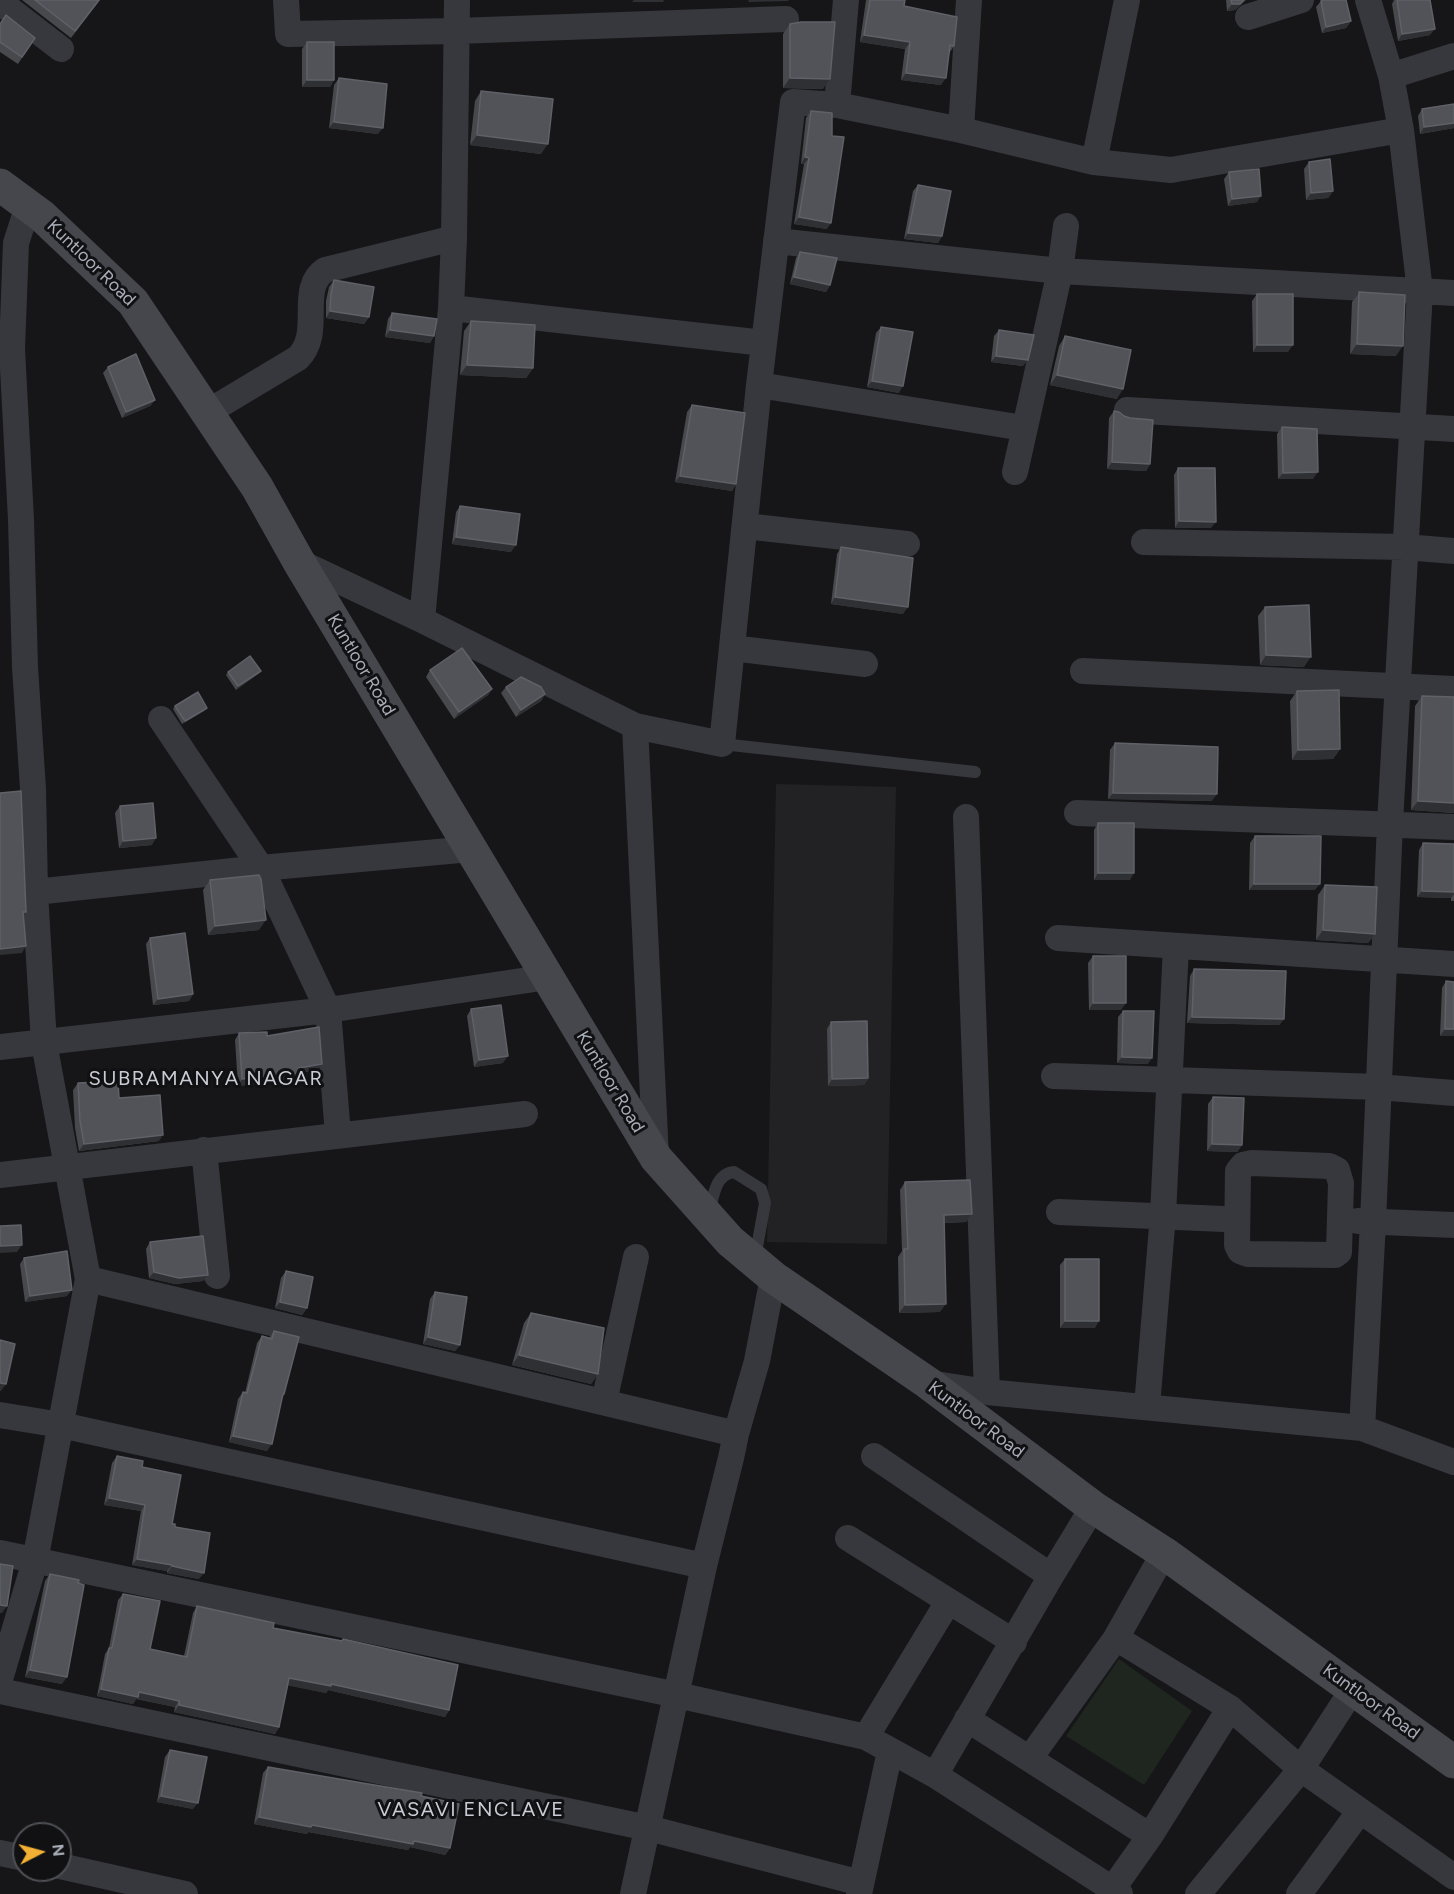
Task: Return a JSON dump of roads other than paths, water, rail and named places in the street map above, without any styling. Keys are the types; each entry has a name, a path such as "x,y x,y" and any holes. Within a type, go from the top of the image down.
{"street":[{"path":"286,0 288,34 786,20"},
{"path":"422,620 451,308 457,0"},
{"path":"837,105 846,0"},
{"path":"961,130 969,0"},
{"path":"1094,162 1127,0"},
{"path":"1248,17 1301,0"},
{"path":"1362,1428 1390,823 1420,291 1401,130 1390,76 1368,0"},
{"path":"0,2 61,49"},
{"path":"1390,76 1454,56"},
{"path":"299,562 422,620 635,726 722,744 759,385 793,102 837,105 961,130 1094,162 1172,171 1401,130"},
{"name":"Kuntloor Road","path":"0,185 42,216 133,302 257,487 299,562 656,1158 730,1241 764,1269 927,1383 1093,1507 1164,1553 1454,1762"},
{"path":"0,1679 35,1561 88,1279 44,1043 35,892 33,789 25,667 21,520 12,349 16,243 28,206"},
{"path":"1015,471 1060,271 1066,226"},
{"path":"208,412 298,358 306,350 310,335 311,291 320,273 454,238"},
{"path":"776,241 1060,271 1454,293"},
{"path":"451,308 764,342"},
{"path":"759,385 1023,428"},
{"path":"1127,410 1454,429"},
{"path":"745,526 907,544"},
{"path":"1144,542 1405,547 1454,551"},
{"path":"732,648 865,664"},
{"path":"1083,671 1454,688"},
{"path":"161,719 261,868 328,1010 338,1135"},
{"path":"635,726 656,1158"},
{"path":"1077,813 1454,827"},
{"path":"966,817 987,1392"},
{"path":"35,892 471,849"},
{"path":"1058,938 1454,964"},
{"path":"1147,1406 1163,1215 1176,946"},
{"path":"0,1047 328,1010 548,977"},
{"path":"1054,1076 1378,1087 1454,1093"},
{"path":"0,1175 525,1114"},
{"path":"204,1150 216,1276"},
{"path":"1252,1163 1329,1166 1336,1170 1341,1183 1341,1221 1341,1246 1335,1255 1248,1254 1240,1251 1237,1245 1238,1171 1244,1165 1252,1163"},
{"path":"1059,1212 1224,1218"},
{"path":"1341,1221 1454,1225"},
{"path":"604,1402 636,1257"},
{"path":"633,1894 704,1566 736,1434 757,1361 764,1269"},
{"path":"88,1279 736,1434"},
{"path":"927,1383 987,1392 1362,1428 1454,1462"},
{"path":"0,1415 61,1425 704,1566"},
{"path":"874,1456 1050,1576"},
{"path":"935,1775 1014,1642 1050,1576 1093,1507"},
{"path":"848,1538 1014,1642"},
{"path":"0,1553 677,1695 866,1737 935,1775 1114,1893 1230,1708"},
{"path":"1030,1758 1116,1638 1164,1553"},
{"path":"866,1737 948,1602"},
{"path":"1116,1638 1230,1708 1301,1769 1454,1877"},
{"path":"1198,1894 1301,1769 1353,1689"},
{"path":"0,1691 648,1828 860,1889 890,1751"},
{"path":"967,1719 1150,1836"},
{"path":"1301,1894 1360,1811"},
{"path":"72,1869 185,1894"}],"lane":[{"path":"722,744 975,772"},
{"path":"708,1215 720,1178 726,1173 734,1172 761,1189 765,1203 764,1269"}],"district":[{"name":"SUBRAMANYA NAGAR","path":"206,1079"},
{"name":"VASAVI ENCLAVE","path":"471,1810"}]}
